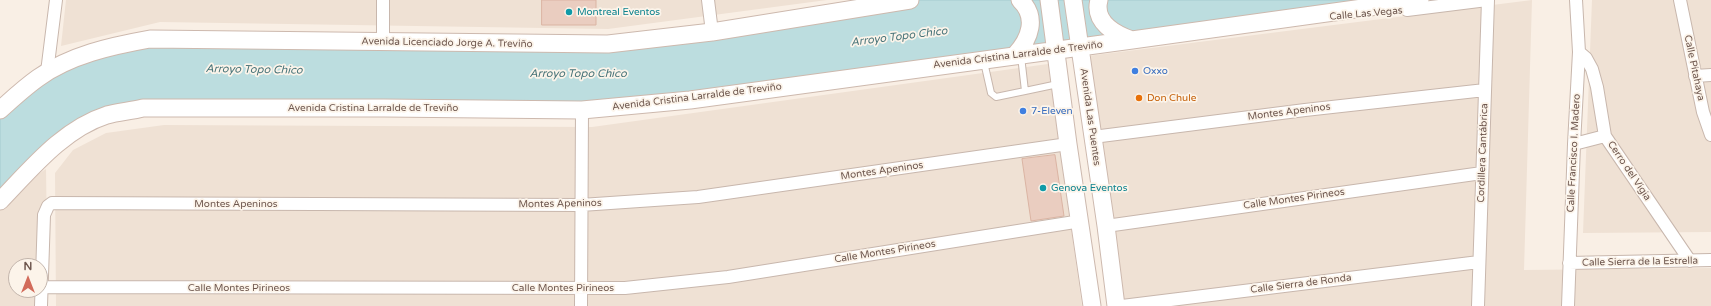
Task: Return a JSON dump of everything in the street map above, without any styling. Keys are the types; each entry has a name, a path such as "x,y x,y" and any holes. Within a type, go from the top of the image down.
{"main road":[{"name":"Avenida Licenciado Jorge A. Treviño","path":"0,110 47,72 73,59 113,46 150,39 608,44 712,32 910,0"},
{"path":"1020,0 1025,5 1031,24 1029,33 1020,52"},
{"path":"1049,0 1068,144 1081,221 1092,306"},
{"name":"Avenida Las Puentes","path":"1073,0 1106,226 1116,306"},
{"path":"1099,0 1098,8 1101,17 1110,30 1116,35 1132,40"},
{"name":"Avenida Cristina Larralde de Treviño","path":"0,201 58,143 75,131 106,116 143,108 582,110 690,100 983,60 1020,52 1055,47 1132,40 1420,0"}],"street":[{"path":"47,72 56,0"},
{"path":"383,0 383,42"},
{"path":"708,0 712,32"},
{"name":"Calle Las Vegas","path":"1316,15 1325,18 1340,17 1487,0"},
{"name":"Cordillera Cantábrica","path":"1478,306 1487,0"},
{"name":"Calle Francisco I. Madero","path":"1568,306 1579,52 1576,0"},
{"name":"Calle Pitahaya","path":"1680,0 1703,112 1711,135"},
{"name":"Cerro del Vigia","path":"1579,52 1586,58 1592,69 1597,87 1605,136 1690,261"},
{"path":"1695,76 1711,76"},
{"name":"Montes Apeninos","path":"1093,137 1305,110 1485,90"},
{"path":"581,306 582,110"},
{"path":"1574,144 1605,136"},
{"name":"Montes Apeninos","path":"42,258 44,216 48,206 52,203 581,205 698,197 1068,144"},
{"name":"Calle Montes Pirineos","path":"1106,226 1482,173"},
{"name":"Calle Montes Pirineos","path":"48,287 625,288 728,277 1081,221"},
{"name":"Calle Sierra de la Estrella","path":"1569,263 1711,260"},
{"name":"Calle Sierra de Ronda","path":"1122,306 1479,262"}],"lane":[{"path":"1020,52 1025,91"},
{"path":"983,60 991,93 996,97 1060,84"}],"shaded area":[{"path":"66,0 827,0 608,29 160,22 61,46"},
{"path":"1532,0 1524,270 1711,268 1711,306 1125,306 1088,56"},
{"path":"1592,0 1711,0 1711,232 1583,233"},
{"path":"1048,64 1082,306 56,306 55,173 73,150 106,133 164,125 592,127"},
{"path":"46,169 47,258 8,258 8,298 48,298 48,306 0,306 0,199"}],"water":[{"name":"Arroyo Topo Chico","path":"910,0 1421,0 582,110 143,108 75,131 0,201 0,110 37,79 113,46 547,44"}],"building":[{"name":"Montreal Eventos","path":"542,0 596,0 596,25 542,25"},
{"name":"Genova Eventos","path":"1055,155 1064,216 1031,221 1022,159"}],"place":[{"name":"Montreal Eventos","path":"569,12"},
{"name":"Oxxo","path":"1135,71"},
{"name":"Don Chule","path":"1139,98"},
{"name":"7-Eleven","path":"1023,111"},
{"name":"Genova Eventos","path":"1043,188"}]}
